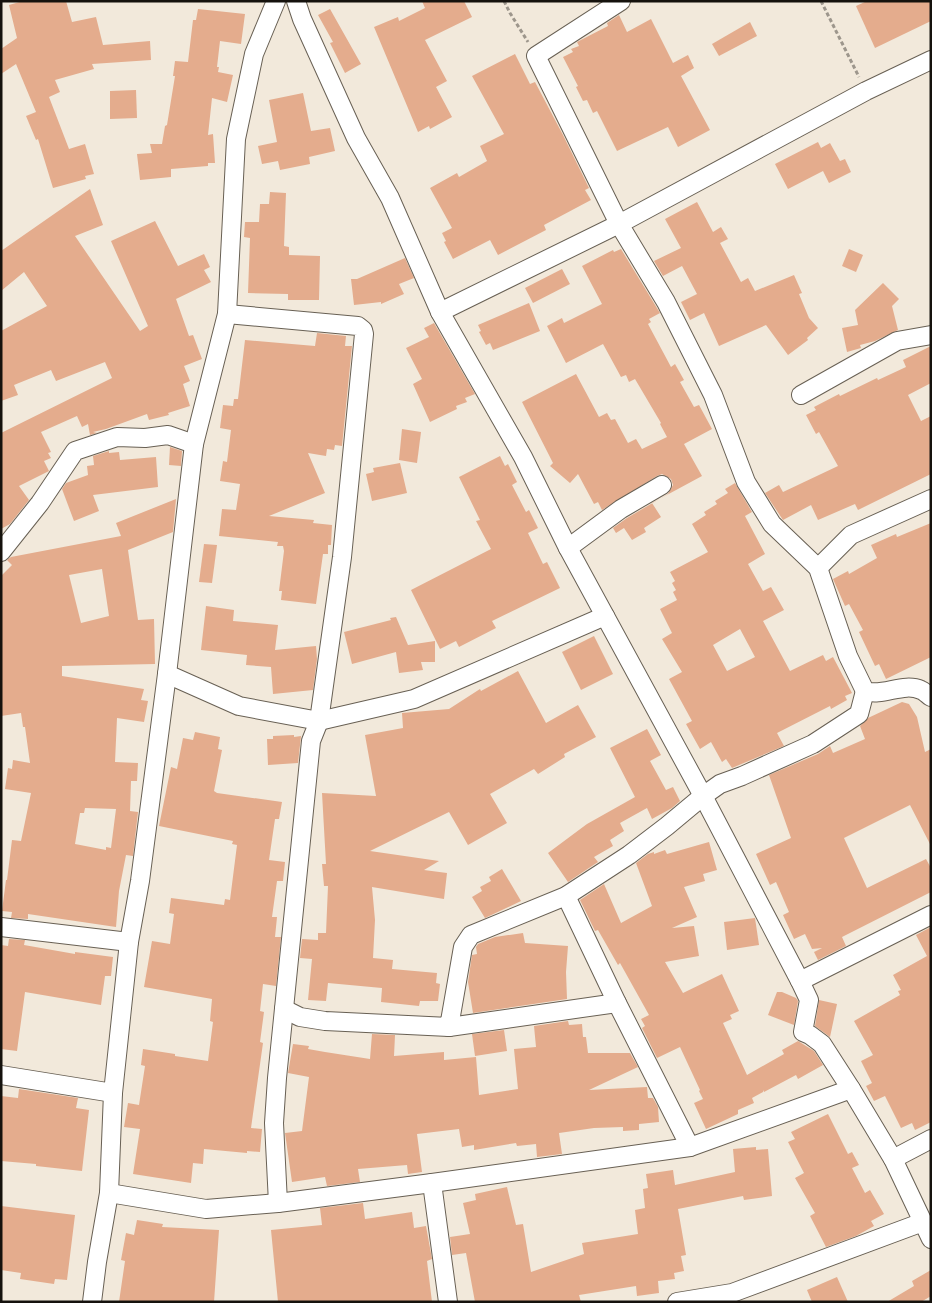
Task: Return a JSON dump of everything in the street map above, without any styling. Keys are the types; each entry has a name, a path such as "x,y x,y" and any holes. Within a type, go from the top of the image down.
{"street":[{"path":"92,1302 109,1193 112,1093 129,942 140,880 168,674 194,444 227,314 236,139 254,54 276,1"},
{"path":"296,1 302,19 356,138 390,198 440,312 523,457 568,548 703,796 809,1000 803,1032 822,1044 851,1089 893,1159 931,1239"},
{"path":"449,1027 463,947 471,935 566,896 629,855 720,784 813,744 859,714 865,691 848,656 818,568 772,524 746,482 713,395 666,302 619,224 536,56 621,1"},
{"path":"440,312 619,224 866,91 931,60"},
{"path":"227,314 358,326 363,330 364,334 342,557 319,721 311,741 284,1010 274,1123 278,1203"},
{"path":"801,395 897,341 931,336"},
{"path":"1,552 40,503 75,451 118,437 145,438 168,435 194,444"},
{"path":"568,548 615,514 662,485"},
{"path":"818,568 851,535 931,499"},
{"path":"168,674 239,706 319,721 414,699 605,616"},
{"path":"865,691 873,694 907,688 920,689 931,697"},
{"path":"566,896 617,1003 690,1147"},
{"path":"800,982 931,915"},
{"path":"1,927 129,942"},
{"path":"284,1010 300,1017 325,1021 449,1027 617,1003"},
{"path":"1,1075 112,1093"},
{"path":"109,1193 206,1209 278,1203 690,1147 851,1089"},
{"path":"893,1159 931,1139"},
{"path":"432,1183 448,1302"},
{"path":"677,1302 732,1293 922,1222"}],"path":[{"path":"504,1 536,56"},
{"path":"821,1 866,91"}],"building":[{"path":"23,1 66,1 72,22 96,17 103,45 150,41 151,60 92,64 94,69 55,80 60,92 49,97 69,149 85,144 94,174 85,176 86,179 53,188 38,139 36,140 26,116 36,112 16,64 1,74 1,49 17,38 9,5"},
{"path":"422,1 464,1 472,17 425,40 447,81 436,87 452,117 430,129 429,126 418,132 374,27 398,17 399,21 425,8"},
{"path":"867,1 931,1 931,21 875,48 856,6"},
{"path":"198,9 245,14 241,44 220,41 218,72 233,75 227,102 212,98 208,135 213,134 215,163 208,163 208,166 171,169 171,177 140,180 137,154 152,153 150,144 162,144 175,76 173,76 175,61 188,62 193,20 196,20"},
{"path":"330,9 361,64 345,73 330,43 333,42 318,15"},
{"path":"619,15 627,32 651,19 673,63 688,55 694,68 681,76 710,130 678,147 668,127 617,151 597,111 593,113 587,100 583,101 576,87 578,86 563,57 573,52 571,49 579,46 577,42 608,26 607,23"},
{"path":"750,22 757,36 719,56 712,44"},
{"path":"515,54 530,84 535,82 563,135 589,188 585,190 591,200 544,225 546,230 498,255 490,240 453,259 444,242 446,241 442,233 452,228 430,188 457,173 459,177 487,161 480,146 504,134 472,76"},
{"path":"136,90 137,118 110,119 110,91"},
{"path":"303,93 311,131 330,128 335,151 309,157 310,164 280,170 278,161 262,164 258,146 277,142 269,100"},
{"path":"818,142 821,148 830,143 840,161 845,159 851,172 829,183 823,171 788,189 775,164"},
{"path":"90,189 103,225 75,236 140,331 148,326 111,241 155,221 178,266 204,254 210,267 204,270 211,282 176,299 189,336 193,335 202,359 184,366 190,381 183,384 190,406 168,413 169,415 149,420 147,414 93,432 97,433 90,435 88,424 82,427 77,416 41,432 51,452 48,453 51,458 44,461 49,471 19,486 29,500 10,524 1,529 1,433 112,378 105,362 56,381 51,370 14,385 18,395 1,401 1,331 47,306 24,272 1,291 1,251"},
{"path":"270,192 286,193 284,246 289,247 289,255 320,256 319,300 288,300 288,294 248,293 250,238 244,237 245,222 259,222 260,204 269,204"},
{"path":"697,202 713,232 721,227 728,239 720,243 741,282 748,278 755,291 794,275 802,293 799,294 809,318 818,328 807,338 808,340 788,355 766,325 719,346 704,313 690,320 681,302 697,294 682,266 663,276 654,261 681,248 665,219"},
{"path":"621,249 660,313 649,319 651,322 648,324 671,367 675,364 684,380 680,382 694,407 699,405 712,429 684,444 702,476 660,499 668,494 673,485 671,479 662,474 602,510 598,502 594,504 578,474 570,483 550,466 553,463 522,402 576,374 599,417 607,413 611,420 615,419 628,443 636,439 642,449 667,437 661,423 635,379 629,382 626,375 621,377 603,344 566,363 547,326 562,318 564,323 602,304 582,266 613,250 614,252"},
{"path":"849,249 863,255 856,272 842,266"},
{"path":"405,258 414,278 399,284 404,294 381,304 381,302 354,305 351,279 357,279"},
{"path":"562,269 570,284 533,303 525,288"},
{"path":"883,283 899,299 892,306 898,330 875,341 860,345 861,348 847,352 842,328 858,325 855,310"},
{"path":"529,303 540,331 493,350 490,343 486,345 479,332 481,331 478,325"},
{"path":"434,323 475,394 465,398 467,402 456,406 457,409 430,422 413,384 422,379 406,348 429,337 424,328"},
{"path":"317,333 346,336 345,346 352,346 342,446 335,445 334,450 327,449 326,456 308,453 325,493 269,516 314,520 313,523 332,525 331,545 328,545 328,554 323,554 316,604 281,600 282,591 279,591 284,551 283,546 277,546 278,542 219,536 222,509 236,510 240,484 220,481 223,461 227,462 231,430 220,428 223,405 233,406 234,399 238,399 245,340 315,346"},
{"path":"931,346 931,383 908,395 921,421 931,416 931,474 858,510 855,504 818,520 811,505 783,520 765,493 779,485 783,492 838,466 819,432 816,434 806,415 816,410 814,407 839,394 840,396 877,378 878,380 906,367 903,360"},
{"path":"402,429 421,432 417,463 399,460"},
{"path":"170,447 182,451 181,466 169,465"},
{"path":"109,451 109,453 119,452 120,460 156,457 158,487 93,495 99,511 74,521 62,489 66,483 88,475 87,466 94,465 93,456"},
{"path":"500,456 505,466 508,464 517,482 512,485 526,512 529,510 538,528 528,533 543,564 547,562 560,588 492,621 496,628 459,647 456,641 440,649 411,590 491,549 476,521 480,520 459,477"},
{"path":"400,463 407,493 372,501 366,474 374,472 373,468"},
{"path":"735,483 752,512 745,516 765,554 748,564 763,591 771,587 784,610 763,621 790,671 823,655 826,661 833,657 852,693 845,696 847,700 831,709 830,706 777,733 784,746 732,768 726,759 722,762 711,742 700,749 686,724 692,721 669,679 682,672 662,639 672,633 660,609 677,600 673,592 676,590 672,583 675,581 670,572 708,552 692,524 706,515 704,512 717,504 715,501 728,493 725,489","holes":["740,629 755,657 727,671 713,645"]},
{"path":"176,499 173,532 128,550 138,620 154,619 155,664 62,666 62,676 144,689 141,700 148,701 144,722 117,718 115,762 138,763 137,781 131,781 130,811 138,812 133,856 126,855 119,891 116,927 28,914 28,919 11,918 12,912 2,911 12,840 21,841 31,793 5,789 8,768 12,769 13,760 30,763 21,713 1,716 1,576 12,565 7,560 11,557 121,536 116,523","holes":["102,569 109,616 81,623 69,575","85,808 116,809 111,848 106,847 106,850 75,844 80,813 84,813"]},
{"path":"652,503 661,517 644,528 646,532 632,540 624,528 616,533 613,528"},
{"path":"931,523 931,657 886,679 879,664 875,666 859,632 863,630 849,604 845,606 833,579 848,571 849,574 877,558 871,545 896,534 897,537"},
{"path":"204,544 217,545 212,583 199,582"},
{"path":"206,606 234,610 233,621 278,625 275,650 316,646 317,659 313,690 273,694 271,667 246,665 247,655 201,650"},
{"path":"396,617 408,645 435,641 435,662 421,662 423,670 399,673 396,652 352,664 344,632"},
{"path":"594,636 613,674 581,690 562,652"},
{"path":"518,671 546,723 578,705 596,737 564,754 565,757 538,774 534,769 490,794 507,823 468,845 449,812 370,851 439,861 424,870 447,873 444,899 372,887 375,920 373,958 393,960 392,969 437,973 436,983 440,984 438,1001 420,1001 419,1006 381,1002 382,988 328,983 326,1001 308,1000 312,959 300,958 302,939 318,940 318,933 326,933 328,886 324,886 322,864 326,864 322,793 376,796 365,735 403,728 402,713 449,709 480,689 481,691"},
{"path":"902,702 909,704 917,717 925,752 931,749 931,846 910,805 844,838 867,888 926,859 931,868 931,892 842,937 846,946 818,960 814,952 822,948 812,949 805,934 794,939 783,915 789,912 776,882 770,885 756,854 791,838 769,775 818,754 830,746 833,753 865,739 860,726 868,718"},
{"path":"647,729 661,755 650,761 666,790 673,787 680,801 672,808 652,819 647,808 620,823 624,831 610,840 613,846 594,857 598,862 568,882 548,853 587,824 635,797 610,748"},
{"path":"195,732 220,737 218,749 222,750 214,791 282,802 279,819 275,819 269,860 285,862 283,881 277,881 272,917 277,917 275,937 281,937 276,986 263,984 260,1011 264,1012 260,1042 263,1043 251,1128 262,1129 260,1152 247,1151 247,1153 204,1149 203,1164 193,1163 191,1183 133,1174 140,1129 124,1127 128,1103 139,1105 145,1066 141,1065 143,1049 208,1061 213,1022 210,1021 212,999 144,987 152,941 170,944 174,914 169,913 171,898 224,905 225,899 230,900 237,845 232,844 233,841 159,826 171,767 177,769 183,738 193,740"},
{"path":"294,735 294,737 301,736 298,763 268,765 267,739 273,739 273,736"},
{"path":"709,842 717,870 703,874 705,881 684,887 697,917 672,928 694,926 699,956 665,962 683,993 722,974 739,1011 730,1015 732,1019 723,1023 747,1075 784,1054 782,1050 798,1041 814,1051 823,1065 798,1079 796,1075 764,1092 763,1090 763,1092 752,1098 754,1103 738,1110 738,1114 706,1129 694,1103 703,1099 680,1047 657,1058 642,1028 645,1026 641,1019 649,1015 620,963 618,965 598,930 595,931 580,900 604,884 621,923 652,906 636,863 654,852 654,854 665,850 667,854"},
{"path":"502,869 521,901 485,918 472,897 482,891 480,887 491,881 489,877"},
{"path":"755,918 759,945 727,950 724,922"},
{"path":"931,927 931,1122 915,1130 912,1123 901,1128 885,1096 874,1101 866,1086 872,1083 861,1061 873,1055 854,1021 900,995 898,991 901,990 893,975 927,956 916,935"},
{"path":"523,933 525,943 568,946 566,972 567,999 473,1013 468,982 472,955 477,954 476,947 478,944 495,937"},
{"path":"9,939 25,940 24,945 75,954 75,952 113,957 111,976 105,976 101,1005 25,992 17,1051 1,1049 1,945 8,946"},
{"path":"777,992 782,992 796,998 798,1001 794,1025 768,1015"},
{"path":"819,1000 837,1004 830,1037 815,1026"},
{"path":"568,1021 569,1025 582,1024 583,1037 586,1037 588,1053 630,1053 638,1067 589,1090 647,1087 648,1098 653,1098 658,1107 659,1122 639,1124 639,1130 623,1131 623,1127 594,1128 559,1133 562,1154 537,1157 536,1144 517,1146 516,1143 474,1150 474,1145 462,1147 459,1129 417,1134 422,1172 408,1174 407,1165 358,1169 360,1182 327,1186 325,1177 292,1182 285,1133 302,1131 309,1077 288,1073 293,1044 309,1046 308,1049 370,1059 372,1034 395,1035 394,1056 444,1052 444,1060 476,1057 479,1095 518,1089 514,1049 536,1047 534,1026"},
{"path":"504,1030 507,1051 475,1056 472,1034"},
{"path":"19,1089 78,1098 76,1108 89,1110 82,1171 1,1161 1,1096 18,1098"},
{"path":"828,1114 848,1154 852,1152 859,1165 852,1168 865,1193 870,1190 884,1214 871,1221 874,1226 856,1236 826,1247 810,1216 815,1213 795,1178 804,1173 788,1142 795,1139 791,1132"},
{"path":"756,1147 756,1150 768,1149 772,1196 744,1200 743,1196 678,1209 686,1255 681,1256 684,1271 674,1273 675,1279 658,1281 659,1293 637,1296 636,1286 579,1295 581,1302 475,1302 466,1253 452,1255 450,1237 470,1234 463,1203 476,1200 475,1194 507,1187 516,1225 523,1224 531,1272 584,1254 582,1243 638,1234 635,1210 645,1208 643,1189 648,1188 646,1174 673,1170 675,1185 735,1172 733,1149"},
{"path":"363,1203 365,1219 412,1212 414,1228 426,1226 432,1259 427,1261 432,1302 278,1302 271,1230 322,1225 320,1208"},
{"path":"1,1206 75,1215 67,1280 55,1279 54,1284 20,1279 21,1273 1,1270"},
{"path":"137,1220 163,1224 162,1227 219,1230 214,1302 119,1302 125,1261 121,1260 126,1233 134,1235"},
{"path":"931,1270 931,1296 921,1302 887,1302 914,1286 912,1281"},
{"path":"837,1277 848,1302 812,1302 807,1290"}]}
